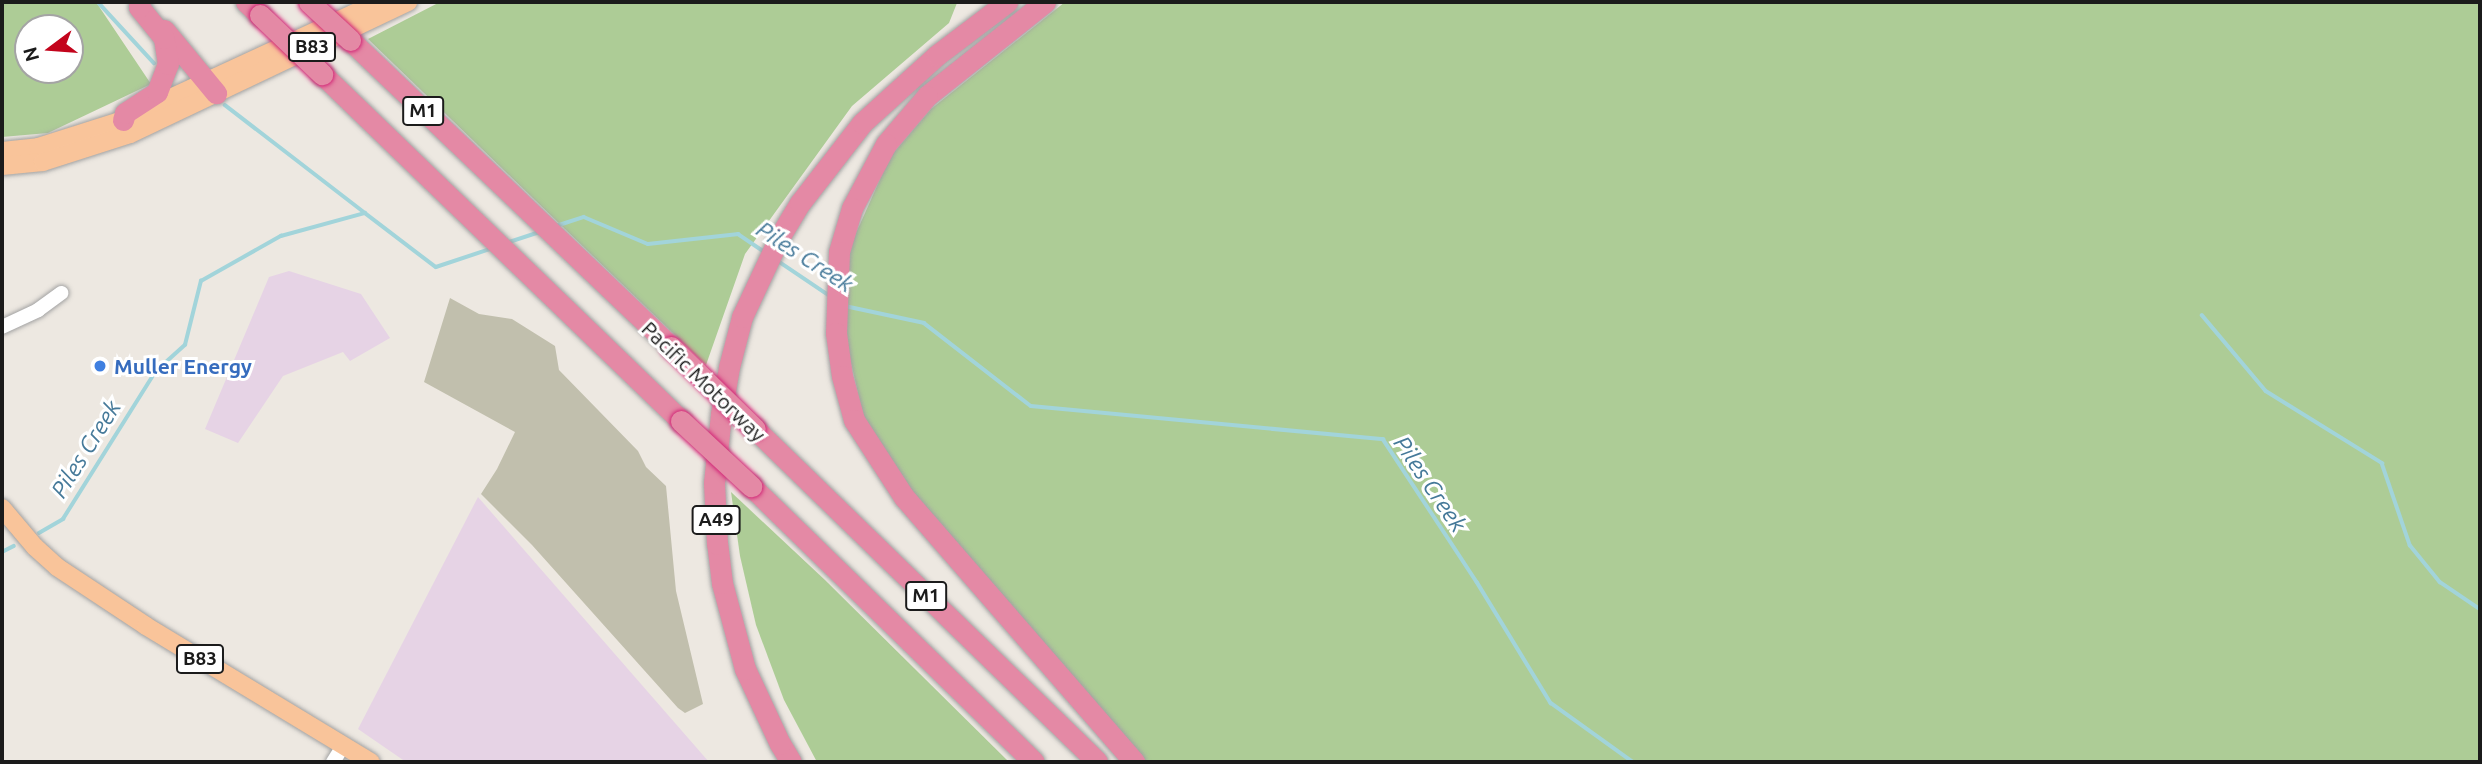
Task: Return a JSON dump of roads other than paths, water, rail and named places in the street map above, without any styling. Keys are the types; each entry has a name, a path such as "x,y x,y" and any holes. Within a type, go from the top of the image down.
{"highway":[{"path":"140,2 211,86"},
{"path":"123,120 125,113 157,92 168,64 164,38 139,7 140,2"},
{"name":"Pacific Motorway","path":"309,2 671,347 1097,762"},
{"path":"937,55 981,2"},
{"name":"A49","path":"791,762 768,721 745,669 722,583 717,544 715,483 727,379 742,317 780,236 800,203 862,123 937,55 1007,2"},
{"path":"1040,3 980,51 905,119 886,144 852,208 839,252 836,333 842,376 854,420 904,497 1134,762"},
{"name":"Pacific Motorway","path":"253,8 456,201 1034,762"}],"main road":[{"name":"B83","path":"2,166 43,162 89,150 130,134 211,86 378,2"},
{"name":"B83","path":"2,151 38,147 123,120 211,86 408,2"},
{"name":"B83","path":"2,508 35,548 57,567 146,626 370,762"}],"street":[{"path":"2,327 38,310 61,293"},
{"path":"333,762 343,746"}],"waterway":[{"path":"98,2 154,63"},
{"path":"225,105 365,213"},
{"name":"Piles Creek","path":"39,533 63,519 156,371 185,345 201,281 281,236 365,213 436,267 493,248"},
{"name":"Piles Creek","path":"556,226 584,217 648,244 738,234 763,251"},
{"name":"Piles Creek","path":"506,243 539,232"},
{"name":"Piles Creek","path":"778,261 830,296"},
{"name":"Piles Creek","path":"845,306 924,323 1031,406 1383,439 1477,582 1551,703 1633,762"},
{"path":"2202,315 2266,391 2382,463 2410,545 2440,582 2480,609"},
{"name":"Piles Creek","path":"2,552 14,546"}],"place":[{"name":"Muller Energy","path":"100,366"}]}
